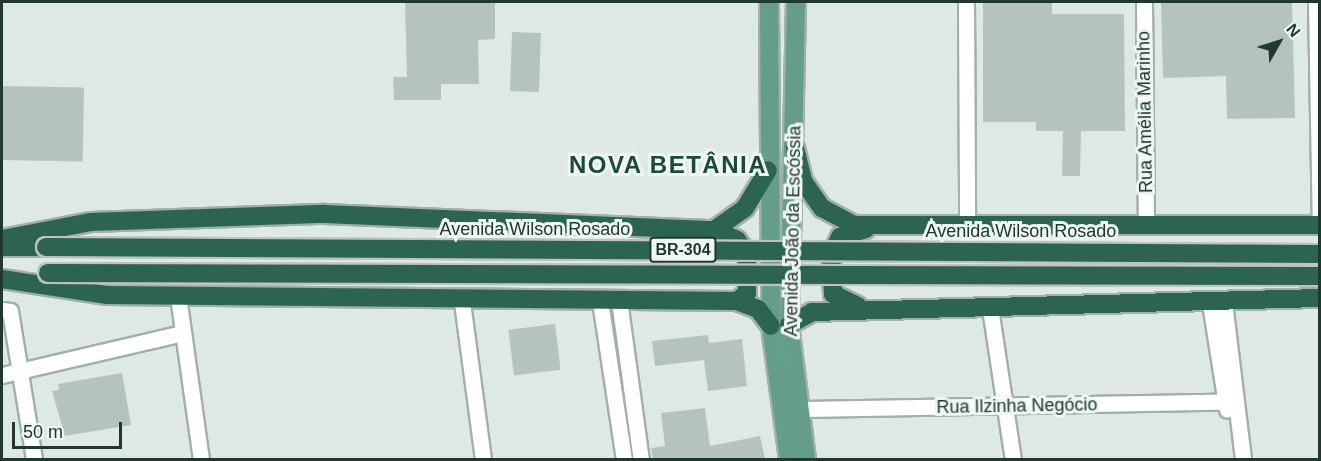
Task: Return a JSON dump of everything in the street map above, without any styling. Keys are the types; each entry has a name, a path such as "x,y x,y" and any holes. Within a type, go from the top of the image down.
{"highway":[{"path":"795,148 803,181 822,208 841,222 882,225 1319,225"},
{"path":"714,230 745,208 768,170"},
{"path":"2,239 91,222 325,214 714,230 737,240 747,254 747,293 737,301"},
{"path":"878,311 838,299 831,256 834,243 846,233 882,225"},
{"name":"Avenida Wilson Rosado","path":"2,248 1320,254"},
{"name":"BR-304","path":"2,272 1320,276"},
{"path":"2,279 106,295 462,302 737,301 758,309 780,325 812,312 1217,303 1320,298"}],"main road":[{"name":"Avenida João da Escóssia","path":"769,2 768,170 789,459"},
{"name":"Avenida João da Escóssia","path":"796,2 795,148 780,325 806,459"}],"street":[{"path":"966,2 968,225"},
{"name":"Rua Amélia Marinho","path":"1144,2 1146,224"},
{"path":"1316,2 1319,225"},
{"path":"178,296 201,459"},
{"path":"620,300 642,459"},
{"path":"600,301 624,459"},
{"path":"462,302 483,459"},
{"path":"1217,303 1231,402 1244,459"},
{"path":"990,308 1013,459"},
{"path":"6,310 21,370 34,459"},
{"path":"2,375 183,333"},
{"path":"1231,402 1234,459"},
{"name":"Rua Ilzinha Negócio","path":"798,409 1231,402"}],"building":[{"path":"405,2 495,2 495,39 478,40 479,84 441,84 441,100 394,100 393,77 407,77"},
{"path":"983,2 1052,2 1052,14 1124,14 1125,131 1081,131 1080,176 1062,176 1063,131 1036,131 1036,122 983,122"},
{"path":"1161,2 1292,2 1295,118 1227,119 1226,76 1163,78"},
{"path":"512,32 541,33 539,92 510,91"},
{"path":"2,86 84,87 83,161 2,160"},
{"path":"555,324 561,370 514,375 508,330"},
{"path":"708,335 709,343 742,339 747,386 708,391 704,360 655,366 652,341"},
{"path":"122,373 131,425 65,436 52,391 59,390 58,384"},
{"path":"705,408 710,446 760,436 765,459 653,459 651,448 665,446 661,413"}],"district":[{"name":"NOVA BETÂNIA","path":"668,165"}]}
